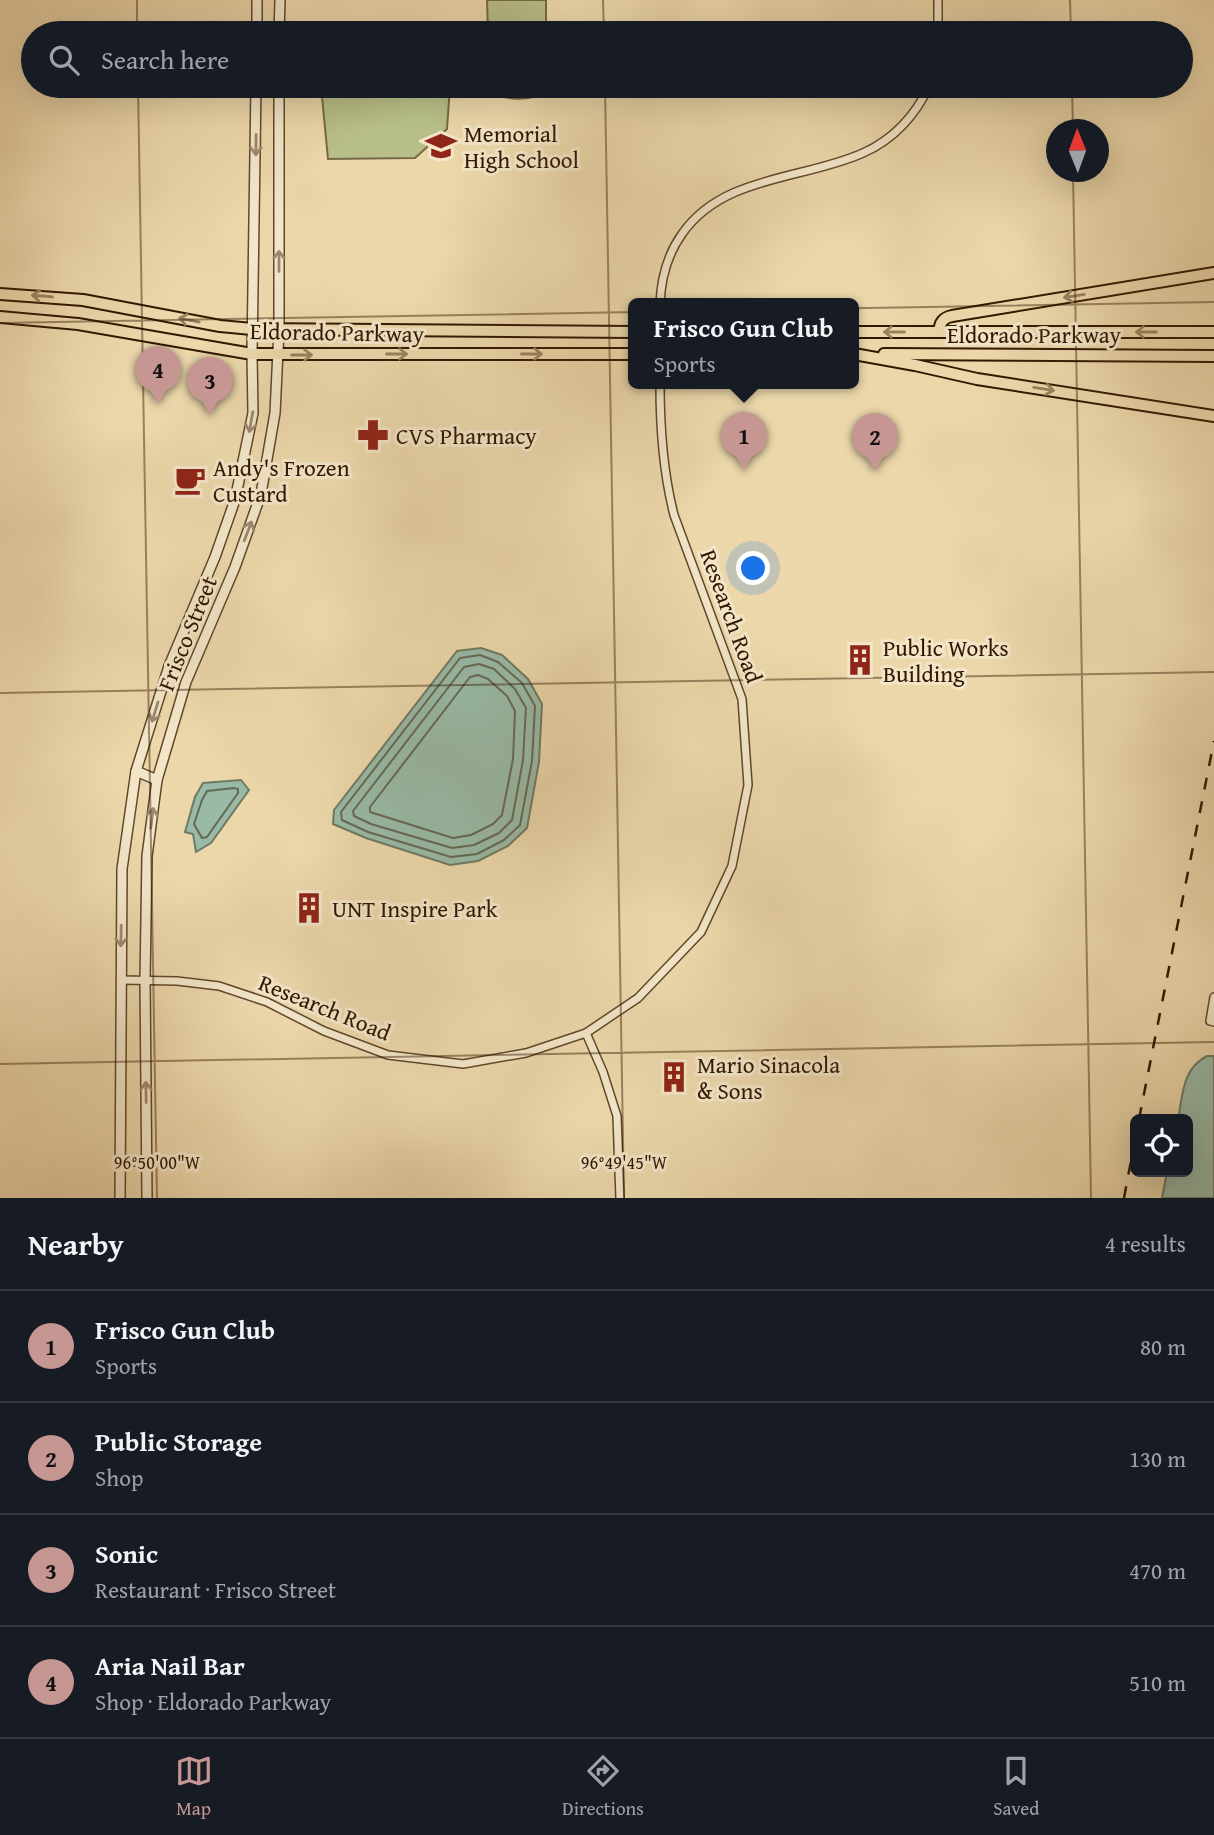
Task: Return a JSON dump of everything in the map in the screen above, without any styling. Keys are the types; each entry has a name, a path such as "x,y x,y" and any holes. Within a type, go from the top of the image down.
{"main road":[{"path":"939,332 944,318 953,316 1214,273"},
{"name":"Eldorado Parkway","path":"0,294 83,300 220,326 252,329 628,332"},
{"path":"78,324 83,300"},
{"name":"Eldorado Parkway","path":"0,317 78,324 252,354 628,354"},
{"path":"474,331 474,354"},
{"name":"Eldorado Parkway","path":"859,332 1214,332"},
{"name":"Eldorado Parkway","path":"859,354 1212,356"},
{"path":"859,355 976,379 1214,416"}],"street":[{"path":"257,0 257,21"},
{"path":"279,21 280,0"},
{"path":"938,0 938,21"},
{"name":"Frisco Street","path":"120,1198 122,869 136,771 169,666 215,558 235,500 253,413 256,98"},
{"name":"Frisco Street","path":"147,1198 147,856 157,780 186,682 260,499 275,413 279,330 279,98"},
{"path":"660,298 662,279 670,253 684,230 702,211 738,190 849,159 876,146 905,123 922,98"},
{"name":"Research Road","path":"121,981 177,981 219,986 267,1002 324,1031 388,1055 463,1063 526,1053 586,1033 638,998 701,932 732,866 748,785 742,699 674,514 666,485 660,389"},
{"path":"136,771 157,780"},
{"path":"1212,1021 1214,996"},
{"path":"586,1033 603,1072 617,1116 621,1198"},
{"path":"119,1161 147,1161"}],"green space":[{"path":"487,0 546,0 546,21 488,21"},
{"path":"322,98 449,98 447,129 415,158 328,159"}],"water":[{"path":"481,648 502,655 528,679 542,704 539,762 527,828 508,846 478,861 450,865 366,838 333,824 334,810 457,651"},
{"path":"241,780 249,790 211,843 196,852 193,834 185,832 195,797 203,783"},
{"path":"1207,1056 1214,1056 1214,1198 1162,1198 1166,1177 1193,1177 1193,1114 1179,1114 1188,1075 1199,1061"}],"railway":[{"path":"1140,1114 1214,741"},
{"path":"1124,1198 1130,1166"}],"place":[{"name":"Memorial High School","path":"441,146"},
{"name":"Aria Nail Bar","path":"158,404"},
{"name":"Sonic","path":"210,415"},
{"name":"CVS Pharmacy","path":"373,435"},
{"name":"Frisco Gun Club","path":"744,470"},
{"name":"Public Storage","path":"875,471"},
{"name":"Andy's Frozen Custard","path":"190,480"},
{"name":"Public Works Building","path":"860,660"},
{"name":"UNT Inspire Park","path":"309,908"},
{"name":"Mario Sinacola & Sons","path":"674,1077"}]}
